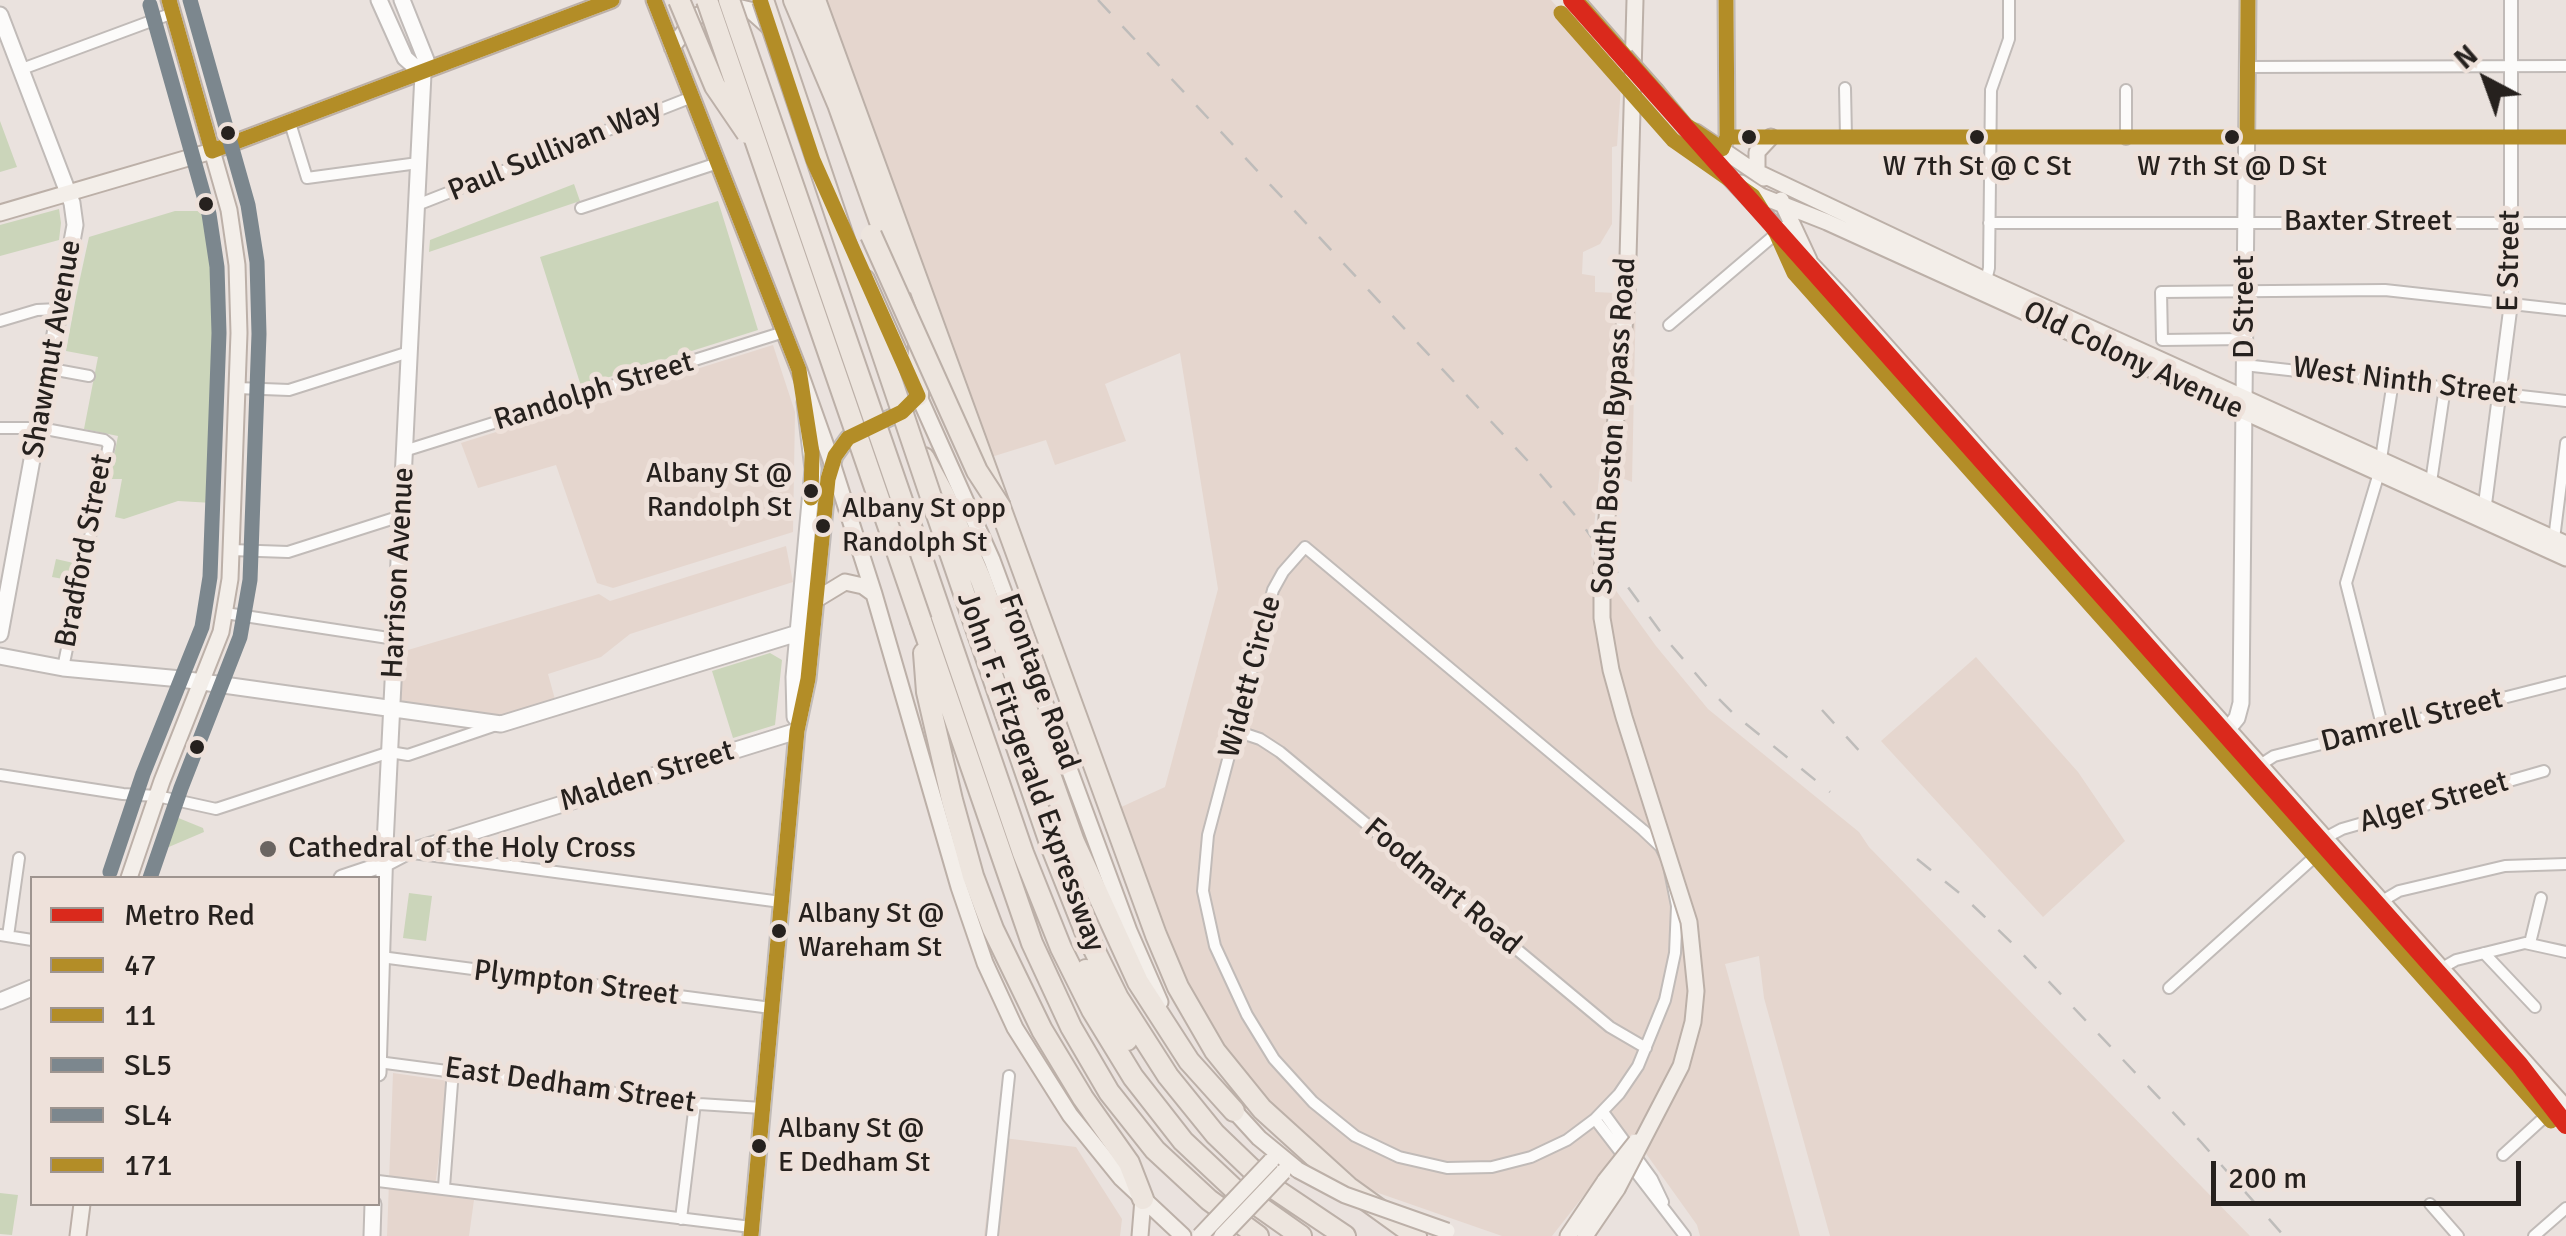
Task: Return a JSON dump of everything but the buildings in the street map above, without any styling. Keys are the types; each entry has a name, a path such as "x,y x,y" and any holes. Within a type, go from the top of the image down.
{"highway":[{"path":"680,0 714,86 762,155"},
{"name":"John F. Fitzgerald Expressway","path":"707,0 1026,925 1071,1027 1110,1092 1156,1150 1208,1200 1258,1236"},
{"path":"729,0 925,505 980,580 1074,842 1109,920 1164,1026 1234,1111"},
{"path":"744,0 925,505 1023,854 1060,948 1133,1077 1183,1141 1233,1188 1301,1236"},
{"name":"John F. Fitzgerald Expressway","path":"762,0 909,431 925,505 1084,930 1127,1015 1190,1106 1266,1183 1345,1236"},
{"path":"792,0 872,235 977,471 1001,508"},
{"path":"792,0 838,104 912,310 920,355 918,396"},
{"path":"815,0 1178,987 1237,1080 1309,1155 1416,1236"},
{"path":"921,621 927,692 939,748 961,836 986,912 1033,1014 1076,1088 1128,1163 1143,1199"}],"main road":[{"path":"379,0 405,58 422,74"},
{"name":"Harrison Avenue","path":"380,992 380,871 390,752 426,51 402,0"},
{"path":"0,213 212,151 612,0"},
{"path":"654,0 800,370 874,594 959,886 992,979 1047,1082 1096,1148 1183,1236"},
{"name":"Frontage Road","path":"762,0 813,160 1005,593 1144,969 1180,1037 1234,1111 1284,1164 1345,1196 1453,1234"},
{"path":"1576,0 1686,125 1757,172 1783,204 1808,260"},
{"name":"South Boston Bypass Road","path":"1568,1236 1611,1185 1670,1090 1693,1022 1696,977 1689,922 1624,717 1602,618 1602,574 1627,294 1635,0"},
{"path":"1726,0 1719,147 1776,231 1808,260 2564,1105"},
{"name":"D Street","path":"2228,729 2241,704 2248,0"},
{"path":"130,876 225,613 231,550 238,272 230,216 171,6"},
{"path":"672,48 697,16 717,6 750,10 768,26"},
{"name":"Shawmut Avenue","path":"0,14 6,48 22,69 69,194 75,225 40,428 10,540 0,634"},
{"path":"1757,172 1757,152 1771,137"},
{"name":"Old Colony Avenue","path":"1719,147 1750,190 1984,286 2484,514 2560,542"},
{"name":"Old Colony Avenue","path":"1757,172 1984,286"},
{"path":"751,1232 796,731 794,677 813,469 800,370"},
{"path":"826,447 902,412 918,396"},
{"path":"796,731 806,694 832,463 840,446 854,434"},
{"name":"Old Colony Avenue","path":"2380,466 2431,482 2566,558"},
{"path":"817,598 845,582 863,586 874,594"},
{"path":"0,656 63,668 202,682 501,724 798,633"},
{"name":"Malden Street","path":"353,876 380,871 407,852 796,731"},
{"path":"0,1001 30,989"},
{"path":"1200,1236 1284,1164"},
{"path":"1222,1236 1284,1164"},
{"name":"South Boston Bypass Road","path":"1586,1236 1611,1185"},
{"path":"1140,1236 1143,1199"},
{"path":"78,1236 82,1206"},
{"path":"372,1236 373,1206"}],"street":[{"path":"1984,286 1992,83 2008,39 2009,0"},
{"name":"E Street","path":"2484,514 2511,303 2512,0"},
{"path":"22,69 171,6"},
{"path":"2247,67 2566,66"},
{"path":"1845,88 1846,137"},
{"path":"2126,90 2126,138"},
{"name":"Paul Sullivan Way","path":"417,205 692,96"},
{"path":"290,123 307,178 418,163"},
{"path":"1719,147 1771,137 2566,137"},
{"path":"581,208 716,158"},
{"name":"Baxter Street","path":"1989,223 2566,223"},
{"path":"1669,325 1776,231 1794,224"},
{"path":"2244,340 2162,340 2161,292 2402,290 2566,310"},
{"path":"0,321 37,310 59,310"},
{"name":"Randolph Street","path":"404,451 784,332"},
{"path":"237,388 289,390 409,352"},
{"name":"West Ninth Street","path":"2244,365 2566,401"},
{"path":"51,368 89,376"},
{"path":"2383,729 2346,582 2380,466 2393,381"},
{"path":"2431,482 2445,387"},
{"path":"0,428 40,428"},
{"name":"Bradford Street","path":"40,428 109,444 63,668"},
{"path":"2560,542 2566,443"},
{"path":"231,550 288,552 401,516"},
{"name":"Widett Circle","path":"1305,546 1660,848 1676,891 1676,942 1665,1000 1646,1048 1626,1084 1599,1116 1558,1146 1518,1162 1482,1168 1447,1168 1411,1161 1366,1142 1335,1122 1267,1049 1215,946 1204,902 1204,858 1275,584 1305,546"},
{"path":"225,613 395,640"},
{"name":"Damrell Street","path":"2260,765 2274,756 2566,682"},
{"path":"0,775 158,796 216,809 390,752 408,755 501,724"},
{"name":"Foodmart Road","path":"1236,732 1274,746 1610,1027 1646,1048"},
{"name":"Alger Street","path":"2169,988 2342,828 2544,771"},
{"path":"407,852 781,902"},
{"path":"18,858 4,936 30,940"},
{"path":"2382,902 2399,891 2505,866 2566,864"},
{"path":"2530,943 2542,898"},
{"path":"2442,968 2456,960 2530,943 2566,952"},
{"path":"2484,953 2535,1007"},
{"name":"Plympton Street","path":"381,957 772,1008"},
{"name":"East Dedham Street","path":"380,1062 695,1103 762,1108"},
{"path":"444,1187 453,1070"},
{"path":"992,1236 1009,1076"},
{"path":"689,1236 686,1220 695,1103"},
{"path":"2503,1155 2564,1105"},
{"path":"1599,1116 1652,1179 1685,1236"},
{"path":"380,1181 686,1220 751,1232"},
{"path":"2430,1204 2458,1236"},
{"path":"2534,1236 2566,1208"}],"shaded area":[{"path":"821,0 1551,0 1614,71 1615,81 1621,85 1617,146 1612,147 1612,224 1600,244 1583,252 1582,274 1595,276 1595,292 1636,294 1632,482 1600,469 1591,556 1656,646 1708,709 1859,832 1869,847 2250,1236 1830,1236 1764,998 1759,956 1725,964 1800,1236 1700,1236 1697,1225 1632,1134 1552,1236 1502,1236 1364,1188 1252,1087 1201,1017 1168,948 1119,808 1165,787 1218,589 1180,353 1105,384 1126,441 1055,465 1046,440 988,458"},
{"path":"773,345 795,412 793,532 613,588 597,583 556,465 478,488 461,443"},
{"path":"786,546 793,582 630,634 601,657 548,674 556,703 511,716 398,702 401,652 599,594 610,601"},
{"path":"1976,657 2078,772 2125,841 2043,917 1881,741"},
{"path":"393,1073 449,1081 434,1194 474,1200 469,1236 387,1236"},
{"path":"996,1137 1076,1147 1122,1219 1120,1236 984,1236"}],"green space":[{"path":"0,121 17,167 0,172"},
{"path":"574,184 580,201 429,252 430,240"},
{"path":"718,201 758,330 581,386 540,257"},
{"path":"59,209 59,240 0,256 0,225"},
{"path":"175,211 205,211 221,293 213,503 178,501 124,519 115,517 122,479 109,479 118,436 84,429 98,357 66,351 89,237"},
{"path":"56,559 78,564 75,581 52,577"},
{"path":"770,653 782,660 775,725 733,738 712,671"},
{"path":"171,815 203,828 204,832 157,852"},
{"path":"409,893 432,896 426,941 403,938"},
{"path":"0,1193 18,1195 12,1235 0,1234"}],"railway":[{"path":"1098,0 1540,474 1708,688 1735,715 1830,792"},
{"path":"1822,710 1864,756"},
{"path":"1917,859 2016,947 2201,1142 2284,1236"}],"metro line":[{"name":"Red","path":"1572,0 2519,1064 2566,1125"}],"transit line":[{"name":"11","path":"169,0 212,151 612,0"},
{"name":"SL5","path":"151,876 240,637 250,580 259,334 257,262 248,205 190,0"},
{"name":"47","path":"654,0 799,370 812,453 811,498"},
{"name":"47","path":"751,1236 797,731 808,679 828,479 835,456 848,438 902,412 918,396 813,160 760,0"},
{"name":"11","path":"1576,0 1686,125 1722,149 1727,137 1726,0"},
{"name":"11","path":"2247,137 2248,0"},
{"name":"SL4","path":"110,872 143,774 202,627 210,577 219,333 217,267 209,214 150,5"},
{"name":"171","path":"1561,13 1673,140 1753,196 1794,273 2551,1121"},
{"name":"11","path":"1727,137 2566,137"}],"place":[{"name":"W 7th St @ C St","path":"1977,137"},
{"name":"W 7th St @ D St","path":"2232,137"},
{"name":"Albany St @ Randolph St","path":"811,491"},
{"name":"Albany St opp Randolph St","path":"823,526"},
{"name":"Cathedral of the Holy Cross","path":"268,849"},
{"name":"Albany St @ Wareham St","path":"779,931"},
{"name":"Albany St @ E Dedham St","path":"759,1146"}]}
